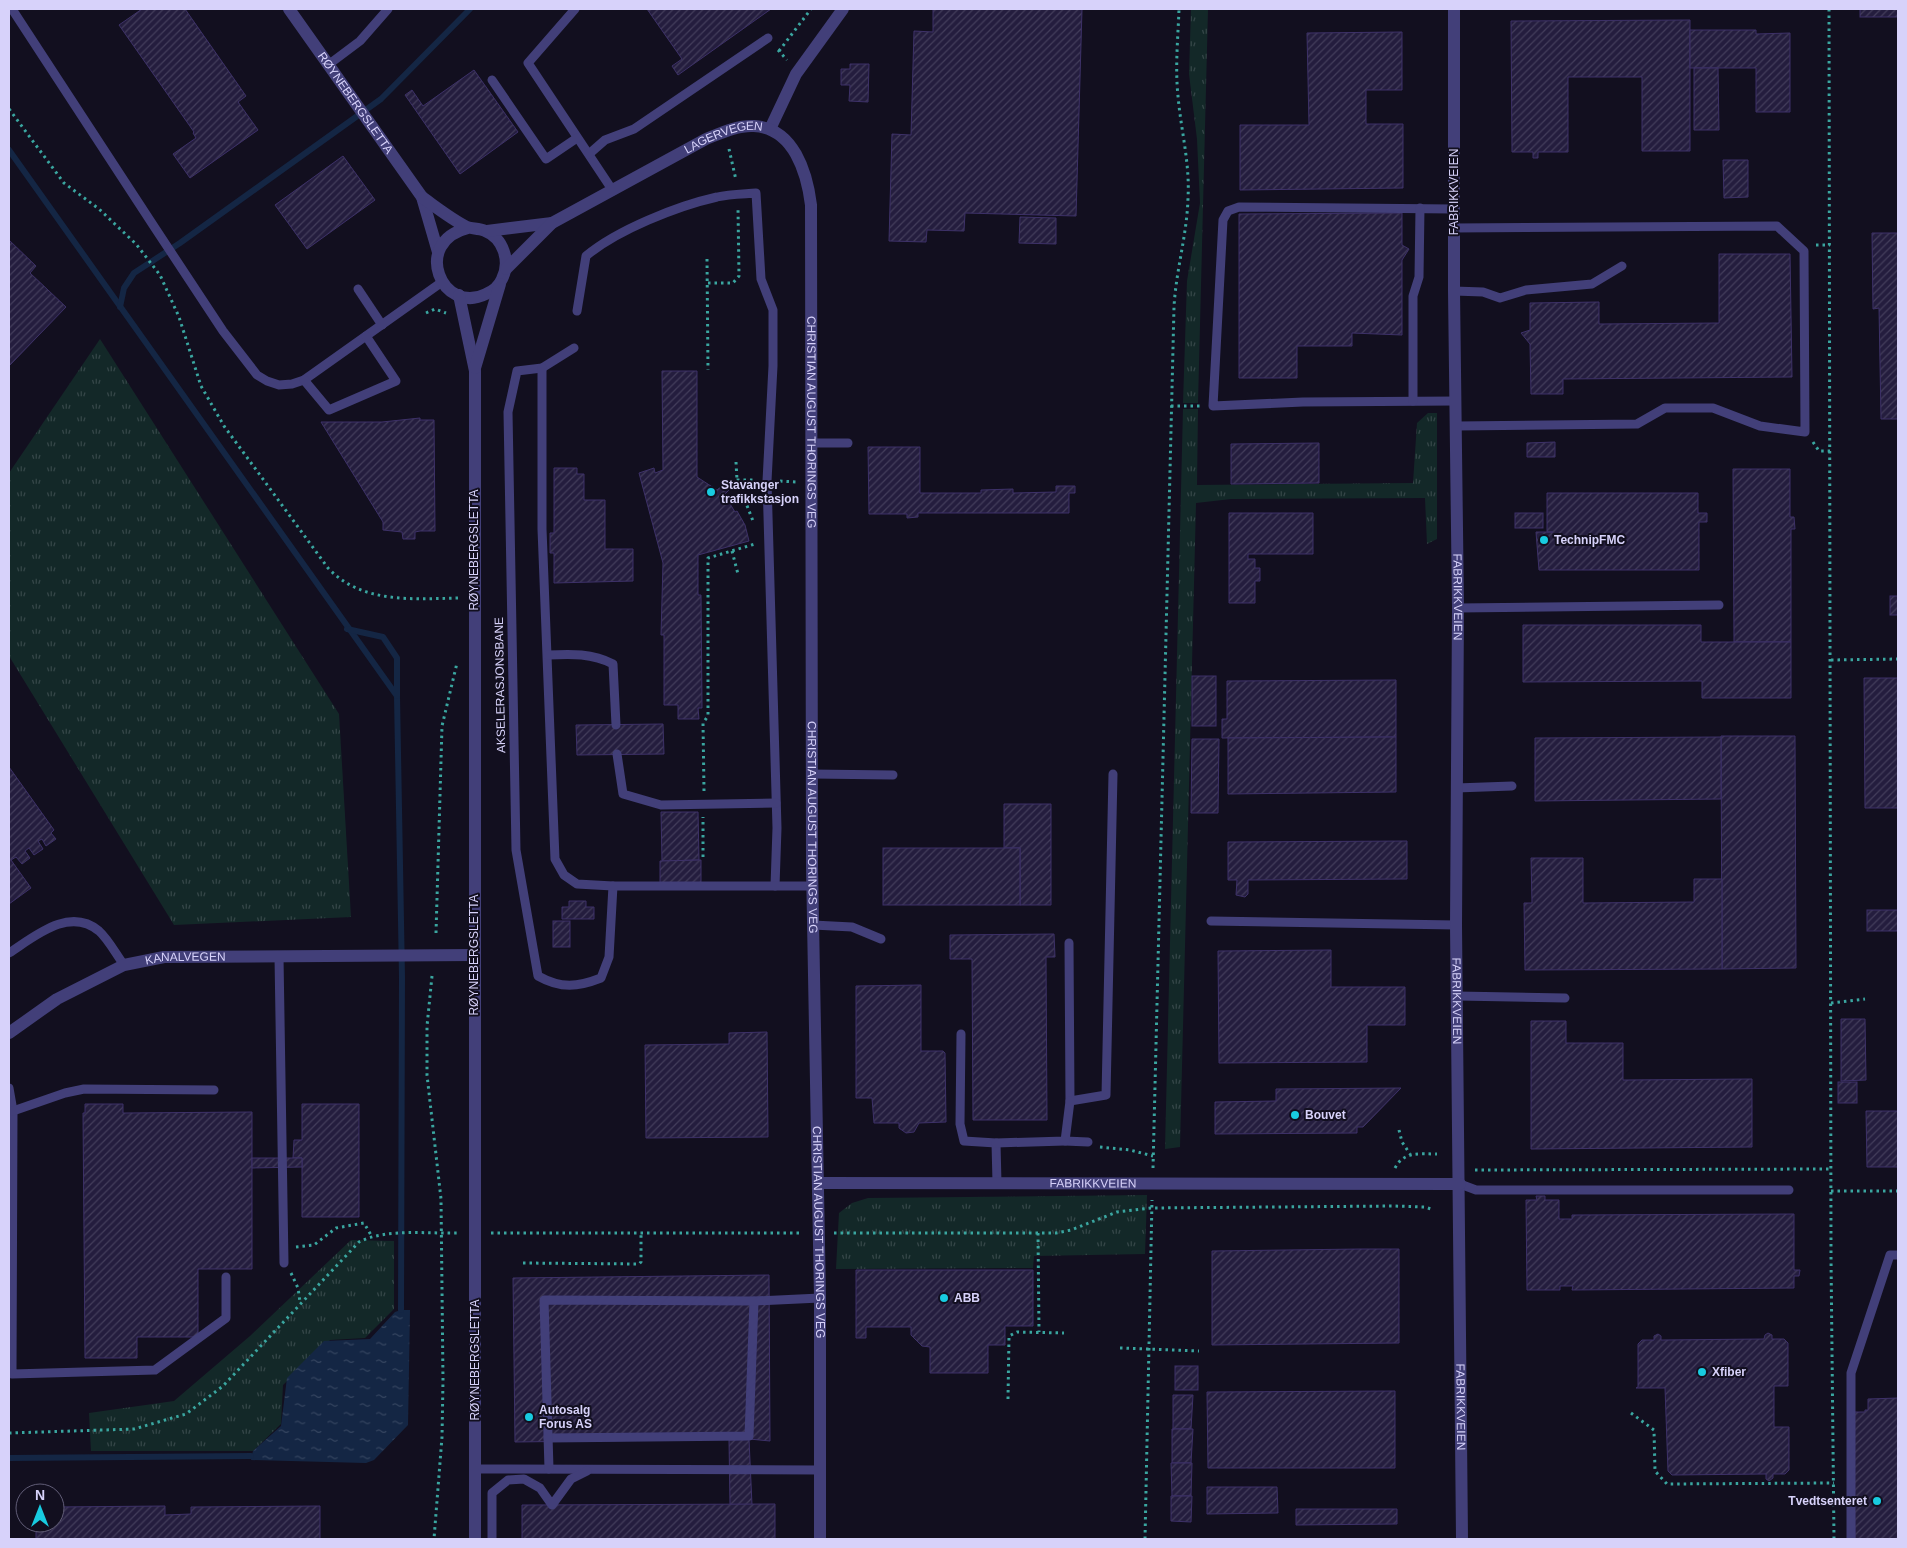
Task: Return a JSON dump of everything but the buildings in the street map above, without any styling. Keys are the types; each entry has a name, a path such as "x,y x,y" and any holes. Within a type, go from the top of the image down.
{"street":[{"name":"RØYNEBERGSLETTA","path":"289,9 422,197 438,252"},
{"name":"LAGERVEGEN","path":"506,269 552,223 706,139 724,132 755,126 770,129 796,74 843,9"},
{"name":"FABRIKKVEIEN","path":"1454,9 1453,228 1458,608 1456,924 1462,1539"},
{"name":"CHRISTIAN AUGUST THORINGS VEG","path":"770,129 791,147 800,160 809,189 813,925 820,1298 820,1539"},
{"name":"RØYNEBERGSLETTA","path":"422,197 468,228"},
{"name":"LAGERVEGEN","path":"487,231 552,223"},
{"path":"468,228 487,231 503,247 506,258 506,269 500,283 492,291 482,296 470,298 458,295 442,282 438,273 438,252 450,235 468,228"},
{"name":"RØYNEBERGSLETTA","path":"474,371 500,283"},
{"name":"RØYNEBERGSLETTA","path":"458,295 474,371 475,1539"},
{"name":"KANALVEGEN","path":"9,1033 57,999 124,965 164,957 474,955"},
{"name":"FABRIKKVEIEN","path":"818,1183 1460,1184"}],"lane":[{"path":"12,9 223,331 257,375 267,382 279,385 292,384 304,380 442,282"},
{"path":"328,66 360,41 388,9"},
{"path":"575,9 528,63 570,129 613,191"},
{"path":"589,154 605,140 634,129 768,38"},
{"path":"492,80 546,159 577,138"},
{"path":"577,311 586,256 600,244 681,206 719,196 756,193 761,279 773,310 773,366 767,481 776,803 775,886"},
{"path":"1453,209 1238,207 1228,211 1223,220 1214,406 1303,402 1456,401"},
{"path":"1413,401 1413,296 1419,277 1420,208"},
{"path":"1453,228 1777,226 1804,251 1805,432 1760,426 1713,408 1665,408 1637,424 1457,426"},
{"path":"1454,291 1484,292 1500,298 1526,290 1592,284 1622,266"},
{"path":"358,289 382,325"},
{"path":"304,380 329,410 396,381 366,336"},
{"path":"574,348 542,368 542,528 554,859 564,876 577,884 613,886 813,886"},
{"name":"AKSELERASJONSBANE","path":"542,368 517,371 508,412 516,850 538,976 553,985 583,985 602,978 608,956 613,886"},
{"path":"811,443 848,443"},
{"path":"1458,608 1719,605"},
{"path":"548,655 576,654 600,657 613,664 616,725"},
{"path":"617,754 624,794 661,805 776,803"},
{"path":"812,774 893,775"},
{"path":"1070,1101 1106,1095 1113,774"},
{"path":"1456,788 1512,786"},
{"path":"9,953 50,926 79,921 99,931 124,965"},
{"path":"1211,921 1456,924"},
{"path":"813,925 852,927 881,939"},
{"path":"1065,1141 1070,1101 1069,944"},
{"path":"279,956 284,1263"},
{"path":"1457,996 1565,998"},
{"path":"961,1034 960,1124 964,1141 996,1143 1088,1142"},
{"path":"9,1088 13,1111 12,1374 155,1370 226,1318 226,1277"},
{"path":"13,1111 65,1093 84,1089 214,1090"},
{"path":"996,1143 997,1183"},
{"path":"1460,1184 1476,1190 1789,1190"},
{"path":"1850,1539 1851,1373 1890,1255 1898,1255"},
{"path":"549,1469 544,1300 754,1301 820,1298"},
{"path":"548,1438 749,1436 754,1301"},
{"path":"475,1469 819,1470"},
{"path":"492,1539 492,1493 508,1480 524,1479 540,1488 552,1505 571,1479 589,1470"}],"path":[{"path":"779,51 811,9"},
{"path":"1152,1173 1175,285 1186,224 1188,197 1187,154 1177,88 1179,9"},
{"path":"1829,9 1831,1191 1834,1539"},
{"path":"9,109 64,183 99,209 136,244 160,275 178,317 202,386 224,426 328,568 346,584 371,593 412,599 458,598"},
{"path":"708,283 733,283 739,276 738,195 729,149"},
{"path":"707,259 708,370"},
{"path":"420,318 435,309 442,310 448,315"},
{"path":"1171,406 1214,406"},
{"path":"1805,432 1819,451 1830,451"},
{"path":"736,462 737,480 754,524"},
{"path":"703,856 703,723 708,716 708,558 761,542"},
{"path":"732,551 738,574"},
{"path":"458,589 459,606"},
{"path":"436,933 442,726 459,656"},
{"path":"1831,660 1898,660"},
{"path":"432,976 427,1026 427,1075 438,1162 442,1233 442,1437 434,1539"},
{"path":"1832,1003 1865,999"},
{"path":"1399,1130 1402,1142 1410,1154"},
{"path":"1088,1142 1106,1149 1130,1150 1153,1156"},
{"path":"1395,1168 1400,1159 1410,1154 1437,1154"},
{"path":"1475,1170 1831,1170"},
{"path":"1831,1191 1898,1191"},
{"path":"1145,1539 1152,1195"},
{"path":"834,1233 1064,1232 1117,1212 1151,1208 1394,1206 1425,1207 1434,1210"},
{"path":"283,1248 314,1245 336,1228 358,1222 364,1223 371,1235"},
{"path":"9,1432 120,1430 151,1426 174,1419 194,1408 223,1386 359,1242 371,1235 385,1233 466,1233"},
{"path":"492,1233 802,1233"},
{"path":"1038,1233 1039,1332"},
{"path":"523,1263 639,1264 641,1262 641,1234"},
{"path":"284,1263 293,1276 300,1303"},
{"path":"1008,1399 1009,1336 1017,1332 1064,1333"},
{"path":"1120,1348 1199,1351"},
{"path":"1631,1413 1654,1430 1655,1471 1667,1484 1834,1483"}],"green space":[{"path":"1191,9 1208,9 1198,403 1183,403 1187,281 1200,203 1197,139 1189,74"},
{"path":"100,339 339,714 351,917 174,925 9,656 9,473"},
{"path":"1183,409 1198,409 1197,485 1413,483 1417,423 1428,413 1437,413 1437,539 1427,544 1425,498 1231,499 1196,503 1180,1147 1165,1149"},
{"path":"1147,1195 1145,1254 1034,1256 1033,1268 836,1269 839,1213 852,1203 868,1198"},
{"path":"351,1240 394,1241 394,1309 365,1338 330,1340 283,1385 281,1424 253,1451 91,1451 89,1413 174,1401 250,1336"}],"water":[{"path":"410,1310 408,1425 374,1460 366,1463 251,1460 253,1451 281,1426 287,1378 324,1341 370,1339 395,1312"}],"waterway":[{"path":"120,307 124,288 134,273 180,243 381,99 470,9"},
{"path":"9,150 397,696 402,977 401,1310"},
{"path":"347,629 383,637 397,658 397,696"},
{"path":"9,1458 251,1456"}],"place":[{"name":"Stavanger trafikkstasjon","path":"711,492"},
{"name":"TechnipFMC","path":"1544,540"},
{"name":"Bouvet","path":"1295,1115"},
{"name":"ABB","path":"944,1298"},
{"name":"Xfiber","path":"1702,1372"},
{"name":"Autosalg Forus AS","path":"529,1417"},
{"name":"Tvedtsenteret","path":"1877,1501"}]}
